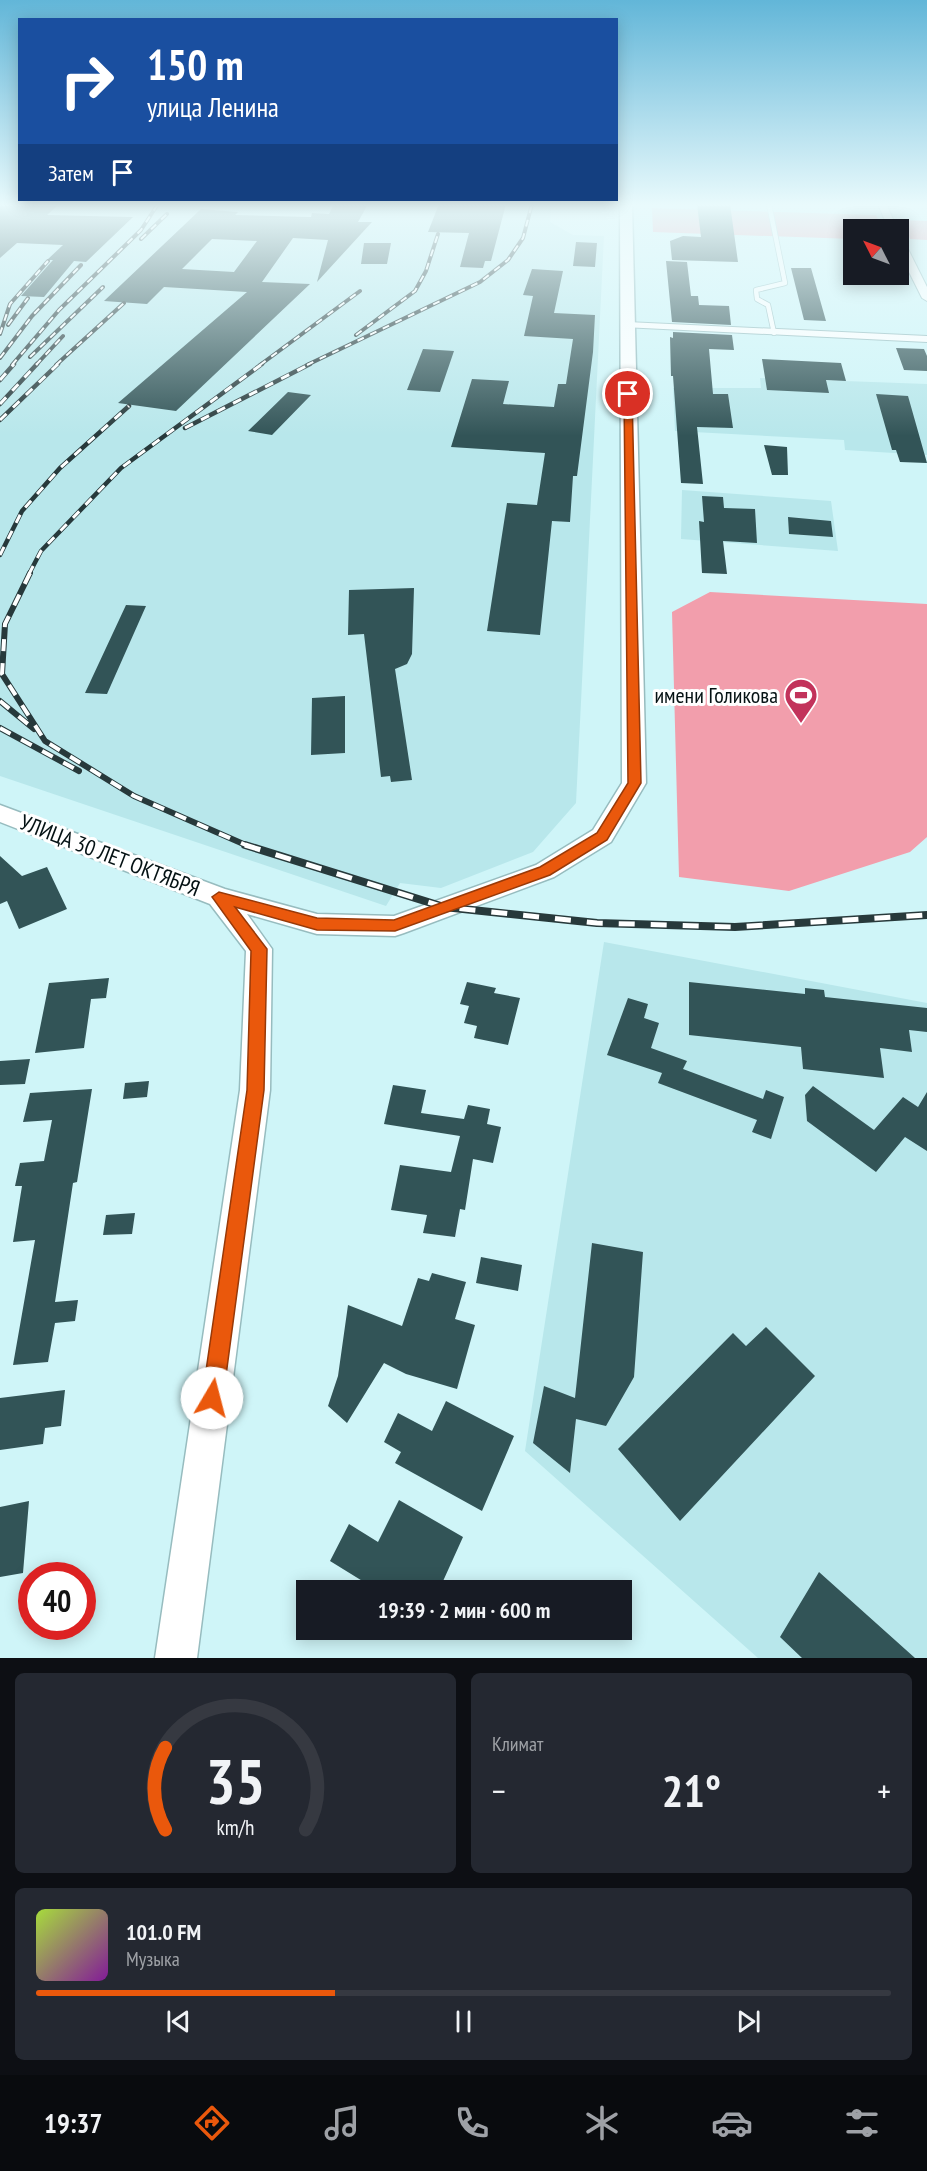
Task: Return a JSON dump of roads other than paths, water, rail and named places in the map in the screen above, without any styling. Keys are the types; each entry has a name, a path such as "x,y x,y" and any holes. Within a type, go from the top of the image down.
{"street":[{"name":"УЛИЦА 30 ЛЕТ ОКТЯБРЯ","path":"0,813 219,897 317,924 395,926 545,871 602,836 634,783 627,281"},
{"path":"919,281 927,298"},
{"path":"627,325 927,339"},
{"path":"176,1658 255,1090 259,949 219,897"}],"lane":[{"path":"774,333 768,305 757,299 756,290 785,281"}],"railway":[{"path":"0,334 10,304 30,281"},
{"path":"0,358 32,316 65,281"},
{"path":"12,365 59,310 88,281"},
{"path":"356,335 415,291 420,281"},
{"path":"307,365 481,281"},
{"path":"30,357 103,287"},
{"path":"260,365 360,291"},
{"path":"8,325 28,298"},
{"path":"56,365 124,303"},
{"path":"36,365 63,336"},
{"path":"0,380 14,364"},
{"path":"0,404 37,364"},
{"path":"0,420 58,364"},
{"path":"29,574 41,551 121,468 262,364"},
{"path":"185,428 310,364"},
{"path":"0,555 22,511 60,468 129,406"},
{"path":"30,573 5,624 2,674 45,741 134,796 247,846"},
{"path":"0,701 34,729"},
{"path":"0,728 79,771"},
{"path":"247,846 444,907 597,923 735,927 927,915"}],"place":[{"name":"имени Голикова","path":"801,724"}]}
